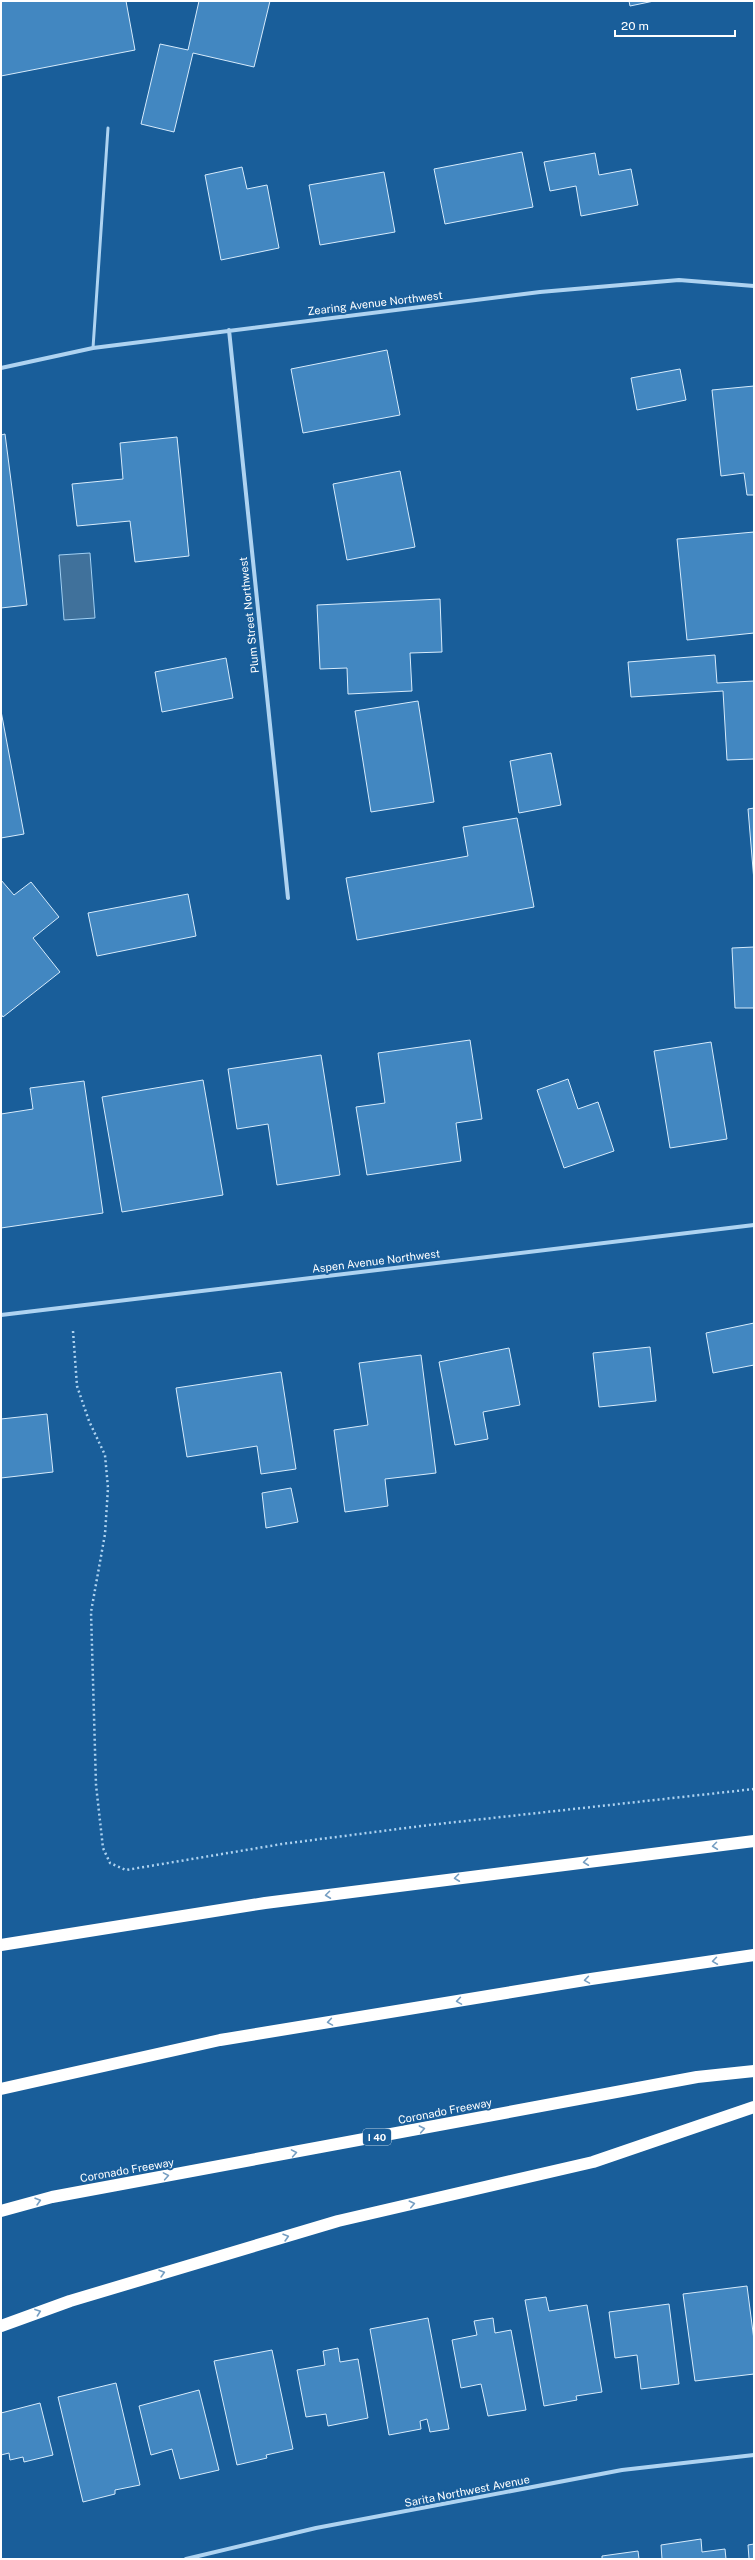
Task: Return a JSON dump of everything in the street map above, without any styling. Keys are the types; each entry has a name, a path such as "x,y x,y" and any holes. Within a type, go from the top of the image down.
{"highway":[{"path":"1,1945 265,1903 754,1841"},
{"path":"1,2089 220,2040 584,1980 754,1955"},
{"name":"Coronado Freeway","path":"1,2211 52,2197 697,2077 754,2071"},
{"path":"1,2326 70,2300 338,2221 593,2162 754,2107"}],"street":[{"name":"Zearing Avenue Northwest","path":"1,368 93,348 540,292 678,280 754,286"},
{"name":"Plum Street Northwest","path":"229,330 288,898"},
{"name":"Aspen Avenue Northwest","path":"1,1315 754,1225"},
{"name":"Sarita Northwest Avenue","path":"186,2559 316,2528 622,2470 754,2455"}],"lane":[{"path":"93,348 108,128"}],"path":[{"path":"73,1306 77,1386 89,1421 105,1456 108,1488 105,1534 91,1612 96,1785 103,1848 110,1863 126,1870 282,1844 421,1826 754,1789"}],"water":[{"path":"90,553 95,618 64,620 59,555"}],"building":[{"path":"1,1 126,1 135,50 1,76"},
{"path":"199,1 270,1 254,67 193,53 174,132 141,124 160,44 188,50"},
{"path":"629,1 654,1 630,6"},
{"path":"522,152 533,207 445,224 434,169"},
{"path":"595,153 599,175 631,169 638,205 581,216 576,186 550,191 544,162"},
{"path":"242,167 247,189 267,185 279,248 221,260 205,175"},
{"path":"384,172 395,232 320,245 309,185"},
{"path":"387,350 400,415 303,433 291,369"},
{"path":"680,369 686,400 637,410 631,378"},
{"path":"754,386 754,495 747,495 744,473 721,476 712,390"},
{"path":"5,434 27,605 1,608 1,435"},
{"path":"177,437 189,556 135,562 130,521 77,526 72,484 123,479 120,443"},
{"path":"400,471 415,547 347,560 333,484"},
{"path":"754,532 754,633 687,640 677,539"},
{"path":"440,599 442,652 410,653 412,691 348,694 347,668 320,669 317,605"},
{"path":"715,655 717,683 754,681 754,759 727,760 723,691 631,697 628,662"},
{"path":"226,658 233,698 162,712 155,672"},
{"path":"418,701 434,802 371,812 355,711"},
{"path":"1,711 24,834 1,838"},
{"path":"551,753 561,805 519,813 510,761"},
{"path":"754,808 754,881 748,809"},
{"path":"517,818 534,907 357,940 346,878 468,856 463,827"},
{"path":"1,880 14,895 31,882 59,917 33,938 60,972 3,1017 1,1014"},
{"path":"188,894 196,936 97,956 88,913"},
{"path":"754,947 754,1008 735,1008 732,948"},
{"path":"470,1040 482,1119 456,1123 461,1161 367,1175 356,1107 385,1103 378,1053"},
{"path":"711,1042 727,1139 670,1148 654,1051"},
{"path":"321,1055 340,1175 277,1185 268,1124 237,1129 228,1069"},
{"path":"568,1079 578,1109 598,1102 614,1151 564,1168 537,1090"},
{"path":"203,1080 223,1195 122,1212 102,1097"},
{"path":"84,1081 103,1213 1,1228 1,1114 33,1109 30,1088"},
{"path":"754,1323 754,1365 713,1373 706,1333"},
{"path":"650,1347 656,1401 599,1407 593,1353"},
{"path":"509,1348 520,1405 483,1412 488,1439 455,1445 439,1362"},
{"path":"421,1355 436,1473 385,1479 388,1506 345,1512 334,1430 368,1425 359,1363"},
{"path":"281,1372 296,1469 261,1474 257,1446 187,1457 176,1388"},
{"path":"47,1414 53,1472 1,1478 1,1419"},
{"path":"291,1488 298,1522 266,1528 262,1493"},
{"path":"747,2286 754,2340 754,2374 695,2381 683,2294"},
{"path":"546,2297 549,2311 587,2305 602,2392 576,2396 577,2400 544,2406 525,2300"},
{"path":"669,2304 679,2384 641,2389 637,2355 615,2358 609,2312"},
{"path":"428,2318 449,2429 430,2432 427,2419 420,2421 421,2429 389,2435 370,2329"},
{"path":"493,2318 495,2333 511,2330 526,2410 488,2416 481,2384 461,2388 452,2340 477,2335 474,2321"},
{"path":"338,2348 340,2362 358,2359 368,2418 328,2426 326,2414 306,2417 297,2370 325,2365 323,2351"},
{"path":"272,2350 293,2449 266,2455 267,2458 237,2465 214,2361"},
{"path":"116,2383 140,2485 115,2490 115,2494 83,2502 58,2397"},
{"path":"199,2390 219,2470 180,2479 172,2449 151,2455 139,2406"},
{"path":"40,2403 53,2455 24,2462 23,2457 10,2460 9,2453 1,2455 1,2413"},
{"path":"701,2539 702,2552 725,2549 726,2559 662,2559 661,2545"},
{"path":"754,2544 754,2559 749,2559 748,2545"},
{"path":"638,2551 639,2559 602,2559 602,2556"}]}
